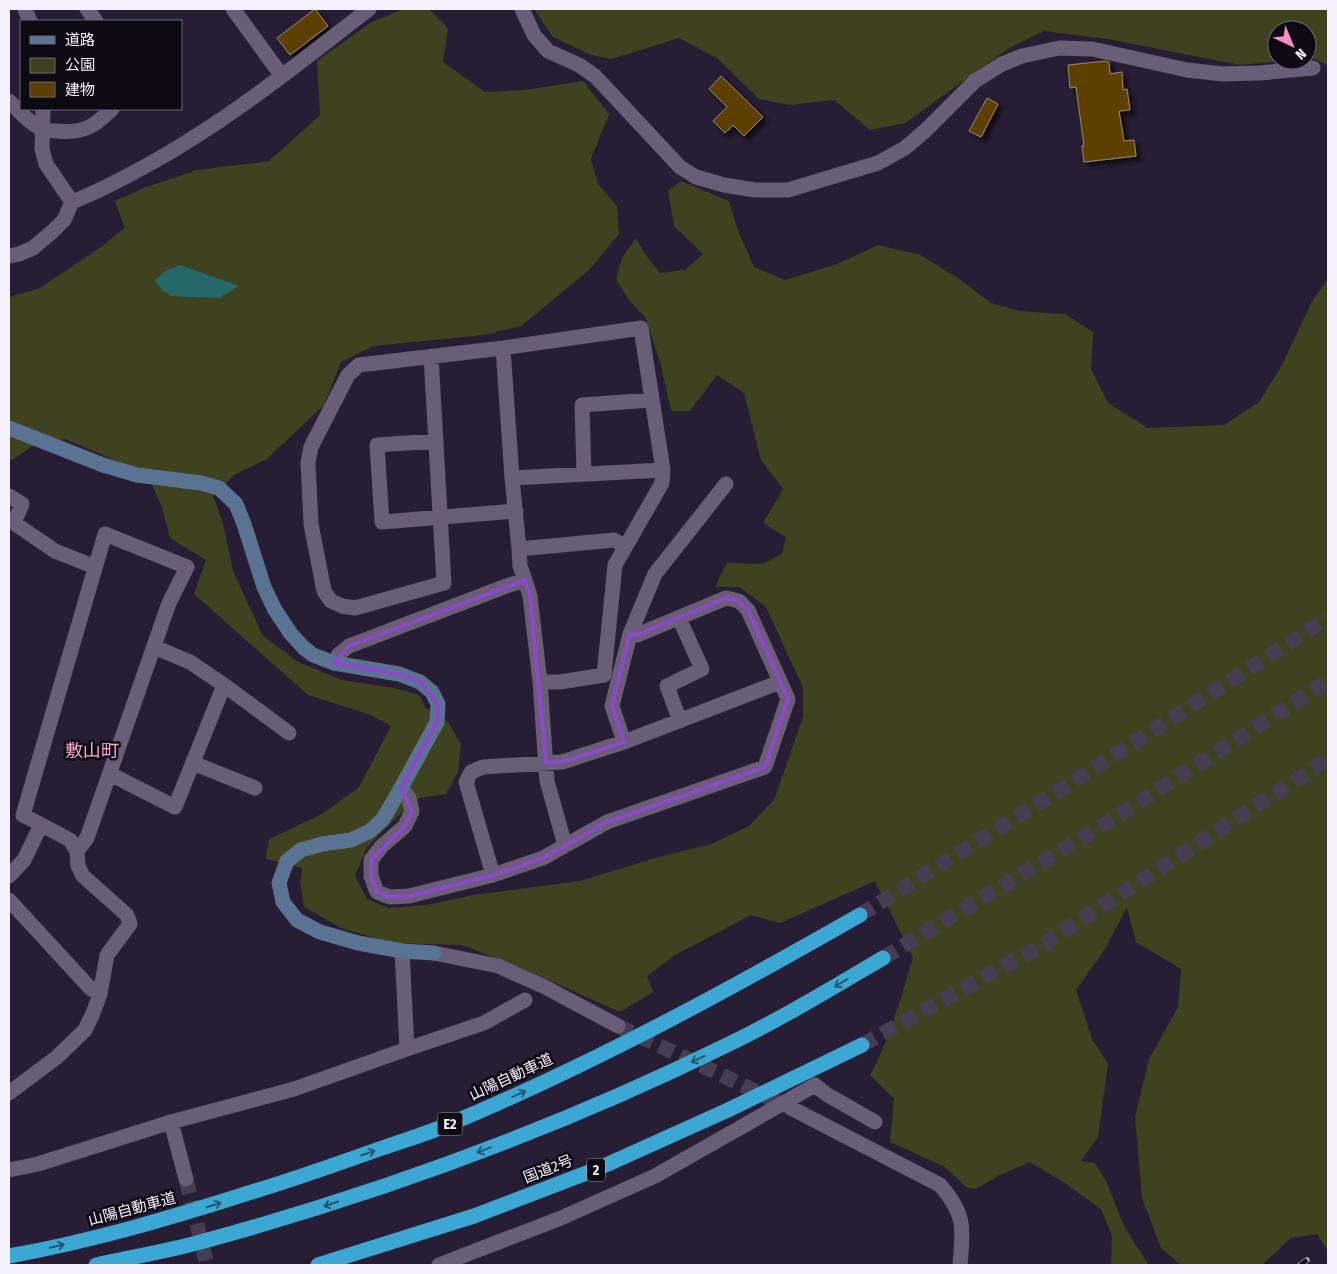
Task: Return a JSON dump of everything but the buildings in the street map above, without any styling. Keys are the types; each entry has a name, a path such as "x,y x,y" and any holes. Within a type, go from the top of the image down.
{"highway":[{"name":"山陽自動車道","path":"9,1256 110,1234 184,1214 300,1177 450,1124 526,1091 630,1041 771,966 860,915"},
{"name":"E2","path":"96,1265 202,1242 317,1209 469,1156 581,1111 728,1045 813,1000 883,958"},
{"name":"国道2号","path":"318,1265 474,1216 597,1169 728,1110 862,1045"}],"street":[{"path":"87,9 95,20"},
{"path":"233,9 282,76"},
{"path":"9,256 33,248 54,231 64,220 72,202 90,196 120,181 188,143 245,104 369,9"},
{"path":"522,9 534,35 548,51 579,65 595,76 680,167 696,177 724,185 755,190 788,190 878,163 905,148 926,130 975,81 1002,64 1022,56 1060,48 1092,49 1187,70 1223,74 1292,70"},
{"path":"9,101 26,118 42,130 67,132 87,129 102,120 111,110"},
{"path":"43,110 42,149 46,164 72,202"},
{"path":"431,356 444,583 356,608 331,602 324,591 311,524 308,463 311,447 348,375 359,365 431,356 503,348 641,328 663,470 662,483 615,565 604,675 560,682 540,682"},
{"path":"503,348 520,566 530,596 540,682 547,781 566,844"},
{"path":"584,474 582,405 652,400"},
{"path":"9,428 103,465 137,476 201,483 219,488 236,504 264,587 275,610 290,634 304,648 313,656 334,663 399,674 420,682 432,692 438,704 436,722 401,788 382,819 370,831 351,840 322,844 301,850 287,861 279,884 283,902 297,920 320,932 358,943 402,951 434,953 498,966 543,986 618,1026"},
{"path":"436,441 378,445 382,522 516,511"},
{"path":"512,478 663,470"},
{"path":"624,742 612,706 630,634 655,574 726,484"},
{"path":"9,496 22,504 14,523 55,551 95,567"},
{"path":"23,815 105,534 187,567 169,603 87,838 77,851"},
{"path":"519,549 614,540 625,546"},
{"path":"334,663 339,654 350,646 525,580"},
{"path":"401,788 409,798 412,811 405,826 382,846 371,860 370,876 377,892 390,897 409,896 492,875 543,858 607,822 765,768 788,699 748,610 739,601 726,598 637,635 630,634"},
{"path":"680,618 702,669 667,686 680,721"},
{"path":"154,647 190,662 289,733"},
{"path":"492,875 466,782 471,772 482,767 562,762 624,742 780,682"},
{"path":"110,774 175,807 224,685"},
{"path":"193,763 255,788"},
{"path":"9,809 70,840 77,851 78,866 83,876 127,915 130,924 107,955 100,994 85,1030 57,1057 9,1093"},
{"path":"9,876 24,860 41,825"},
{"path":"9,900 90,988 100,994"},
{"path":"402,951 407,1049"},
{"path":"9,1170 38,1164 171,1122 294,1089 484,1023 525,1000"},
{"path":"439,1265 561,1218 655,1176 815,1085 826,1094 875,1122"},
{"path":"791,1108 940,1185 952,1199 960,1213 963,1235 960,1265"},
{"path":"171,1122 186,1178"}],"highlighted area":[{"path":"525,580 530,596 546,763 562,762 624,742 612,706 630,634 637,635 726,598 739,601 748,610 788,699 765,767 607,822 543,858 493,875 409,896 390,897 377,892 371,876 371,860 405,826 412,811 401,788 437,722 438,704 420,682 399,674 334,663 349,646"}],"green space":[{"path":"403,9 429,9 448,28 443,62 485,92 525,90 583,81 609,114 591,159 598,184 617,206 619,234 589,270 521,326 484,335 374,346 341,362 324,405 267,459 234,475 213,496 223,523 233,571 263,636 298,662 342,680 394,688 419,695 426,708 448,722 461,744 458,772 446,794 420,798 399,815 367,847 355,876 367,899 389,908 427,905 473,895 580,881 655,858 711,844 749,826 774,800 803,717 803,688 766,607 739,587 715,587 727,563 762,564 782,554 786,537 763,523 783,489 761,460 744,393 717,375 690,411 671,411 660,362 645,317 628,299 616,279 622,258 636,238 643,251 660,273 685,270 703,254 674,226 668,191 681,181 729,201 738,231 754,267 785,280 837,264 878,245 920,255 958,278 991,303 1019,311 1065,314 1093,332 1091,369 1108,403 1148,428 1224,425 1259,402 1282,365 1312,301 1328,279 1328,1252 1317,1234 1291,1238 1262,1265 1181,1265 1161,1248 1142,1198 1135,1117 1149,1059 1178,1007 1181,969 1136,942 1127,908 1103,952 1076,990 1092,1039 1108,1064 1098,1137 1081,1161 1095,1163 1106,1181 1125,1228 1149,1265 1111,1265 1112,1236 1101,1209 1063,1182 1030,1162 998,1176 976,1189 966,1187 945,1167 890,1142 894,1099 870,1075 889,1032 913,958 875,881 780,923 751,915 675,955 647,976 653,992 620,1012 522,968 462,945 391,943 341,928 304,907 300,882 302,868 266,859 269,839 322,814 359,787 391,726 371,715 308,695 194,594 206,560 170,538 162,507 147,474 65,439 31,447 12,460 9,458 9,297 40,288 101,247 125,228 115,201 144,188 197,170 269,161 320,115 317,61 370,23"},
{"path":"534,9 1328,9 1328,65 1317,60 1317,20 1267,20 1267,62 1240,65 1108,39 1044,31 1008,49 905,123 870,130 834,100 789,105 759,99 717,58 679,38 612,59 591,55 553,37"}],"shaded area":[{"path":"180,265 239,286 219,298 172,296 162,290 155,281 165,271"}],"tunnel":[{"path":"860,915 1063,788 1328,618"},
{"path":"883,958 1089,834 1328,681"},
{"path":"862,1045 1044,944 1328,759"},
{"path":"618,1026 791,1108"},
{"path":"186,1179 207,1265"}],"railway":[{"path":"1300,1265 1307,1260"}],"district":[{"name":"敷山町","path":"92,751"}]}
